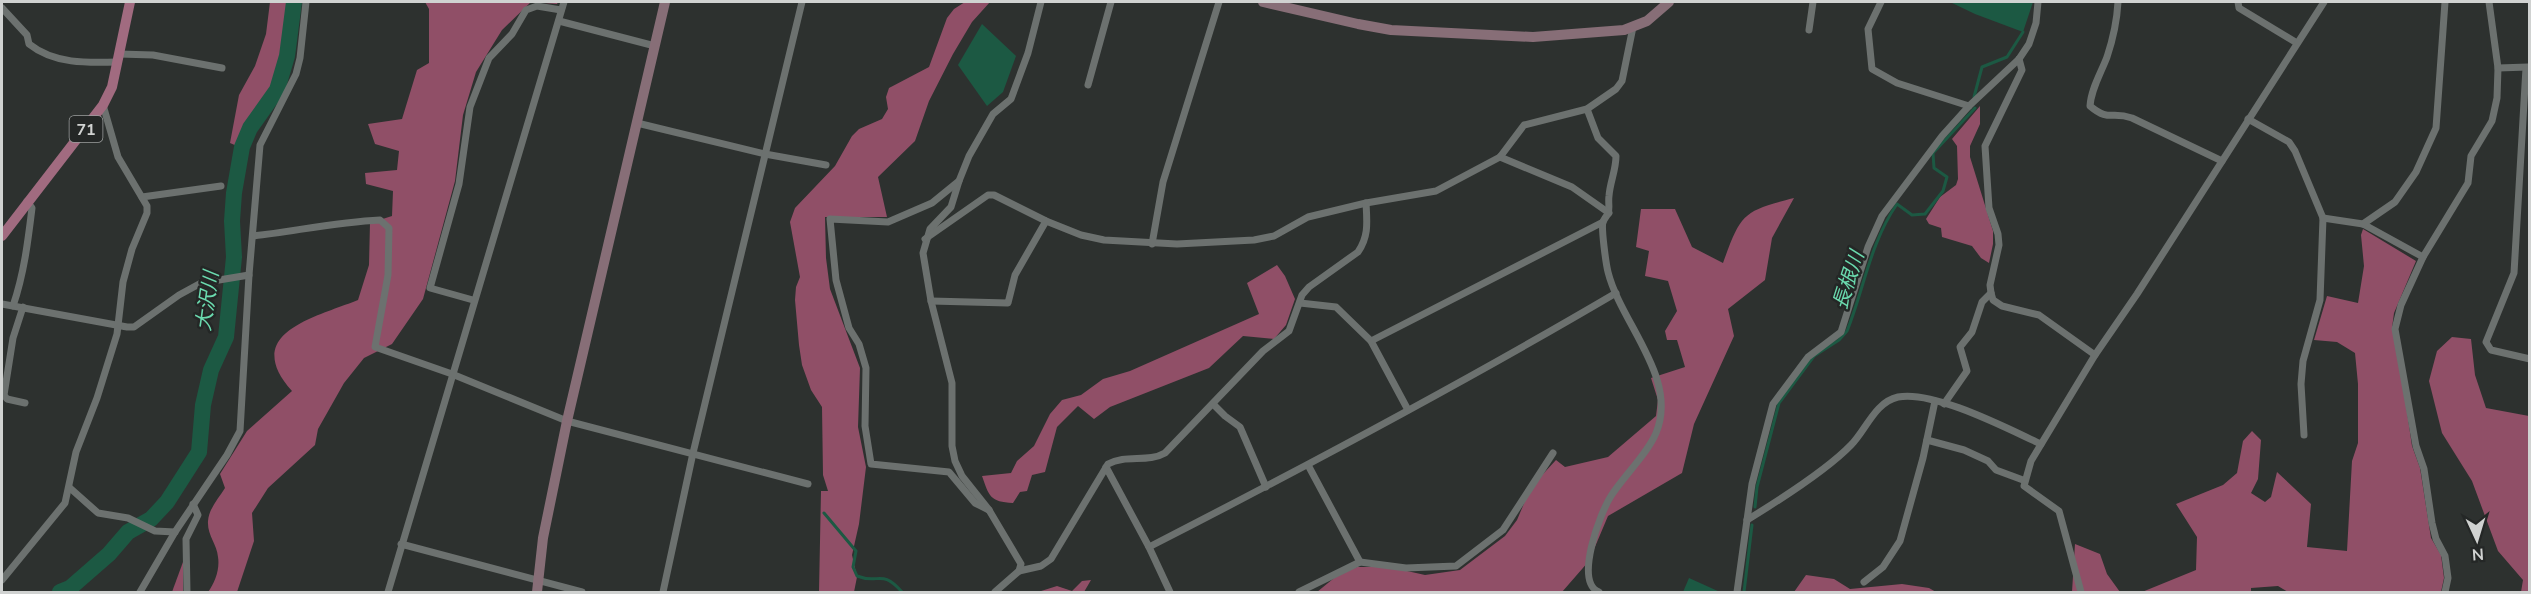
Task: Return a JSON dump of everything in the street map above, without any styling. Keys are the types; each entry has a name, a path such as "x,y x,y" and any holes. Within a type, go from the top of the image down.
{"main road":[{"name":"71","path":"2,237 27,201 103,105 112,87 130,2"}],"street":[{"path":"140,592 175,532 227,455 240,431 243,416 245,276 253,236 260,145 296,74 306,2"},
{"path":"387,592 564,2"},
{"path":"537,592 543,538 567,421 665,2"},
{"path":"663,592 693,453 802,2"},
{"path":"1019,571 1021,564 1015,550 990,510 971,490 955,461 951,446 952,383 931,301 923,253 925,238 930,229 951,207 969,156 993,114 1011,99 1028,53 1041,2"},
{"path":"1088,85 1111,2"},
{"path":"1152,244 1163,182 1219,2"},
{"path":"1263,2 1358,24 1407,31 1546,37 1613,32 1633,27 1655,16 1669,2"},
{"path":"1809,30 1813,2"},
{"path":"1881,2 1868,29 1872,69 1897,83 1969,106"},
{"path":"1737,592 1752,484 1773,404 1808,357 1841,332 1868,247 1882,216 1942,136 1969,106 2019,59 2030,44 2038,2"},
{"path":"2118,2 2115,26 2107,55 2090,97 2090,106 2101,115 2111,117 2119,114 2132,118 2222,160"},
{"path":"2238,2 2239,8 2297,43"},
{"path":"2081,592 2059,511 2026,489 2024,480 2041,444 2067,405 2095,355 2137,294 2324,2"},
{"path":"2363,224 2395,202 2416,172 2436,128 2445,2"},
{"path":"2445,592 2448,578 2445,556 2436,539 2432,523 2424,469 2416,446 2395,329 2400,305 2423,257 2468,183 2471,156 2492,121 2497,98 2498,68 2489,2"},
{"path":"473,300 430,288 459,184 470,107 489,58 512,34 526,10 537,6 561,10"},
{"path":"2,8 27,35 29,44 36,50 74,63 153,55 222,68"},
{"path":"559,21 655,46"},
{"path":"925,238 988,195 994,195 1046,221 1093,237 1152,244 1264,238 1274,236 1308,217 1436,190 1500,157 1524,125 1587,109 1616,89 1622,81 1633,27"},
{"path":"2019,59 2022,70 1984,146 1989,208 1998,234 1999,245 1990,285 1991,293 1993,300 2002,306 2038,315 2095,355"},
{"path":"2498,68 2528,68 2514,273 2486,342 2491,350 2529,359"},
{"path":"2,580 65,503 76,452 97,398 119,326 123,282 132,249 147,213 147,206 118,157 103,105"},
{"path":"1371,341 1603,222 1608,213 1616,156 1598,138 1587,109"},
{"path":"2248,119 2289,142 2295,151 2323,218 2322,288 2303,361 2301,384 2304,435"},
{"path":"637,123 765,154 826,165"},
{"path":"1500,157 1572,187 1608,213"},
{"path":"959,181 932,203 888,222 830,219 836,280 849,328 858,344 866,368 865,426 871,464 949,472 975,503 990,510"},
{"path":"142,198 221,186"},
{"path":"13,306 20,287 28,239 32,208 27,201"},
{"path":"995,592 1019,571 1041,566 1051,559 1106,467 1115,460 1157,458 1165,453 1263,351 1288,331 1302,295 1309,287 1358,252 1364,243 1367,232 1366,203"},
{"path":"2323,218 2363,224 2423,257"},
{"path":"253,236 298,231 342,221 380,220 389,228 388,275 375,347 452,374 567,421 808,483"},
{"path":"931,301 1008,303 1015,275 1046,221"},
{"path":"1599,592 1594,590 1587,578 1587,566 1596,535 1609,499 1655,435 1661,416 1660,383 1608,272 1603,222"},
{"path":"2,304 127,327 141,324 179,295 201,283 245,276"},
{"path":"1149,547 1308,465 1504,359 1616,293"},
{"path":"1944,404 1967,371 1960,347 1972,332 1982,302 1991,293"},
{"path":"1300,303 1336,307 1371,341 1408,410"},
{"path":"23,307 13,338 4,395 7,399 25,403"},
{"path":"1747,520 1835,459 1851,445 1877,410 1897,397 1935,400 1979,416 2041,444"},
{"path":"1864,582 1883,567 1900,541 1927,440 1935,400"},
{"path":"1213,404 1240,427 1266,487"},
{"path":"1927,440 1964,450 1988,461 1996,470 2024,480"},
{"path":"1299,592 1360,562 1406,568 1456,566 1503,530 1553,453"},
{"path":"1308,465 1360,562"},
{"path":"1106,467 1149,547 1170,592"},
{"path":"70,488 98,513 132,520 155,531 175,532"},
{"path":"187,592 186,539 198,515 193,504"},
{"path":"400,544 582,592"}],"shaded area":[{"path":"270,2 290,2 285,45 276,83 237,146 230,143 239,95 255,66 266,34"},
{"path":"425,2 531,2 502,30 476,72 463,115 455,181 423,299 392,344 364,358 344,383 318,429 315,445 268,488 252,513 254,541 237,592 208,592 218,571 217,552 209,531 208,521 212,507 225,488 220,474 247,431 292,391 278,371 274,355 279,341 290,330 305,321 358,300 369,265 370,223 392,216 393,191 366,184 365,173 397,170 399,151 375,144 368,124 402,119 417,70 429,63 429,9"},
{"path":"531,2 558,2 557,4"},
{"path":"965,2 990,2 972,22 953,54 929,101 915,141 878,177 887,217 825,217 826,258 830,289 860,368 858,427 866,467 859,524 852,555 857,577 854,592 819,592 821,491 828,491 823,475 822,407 811,390 802,365 795,300 800,277 790,222 795,208 835,166 852,136 859,129 882,119 888,109 886,97 889,88 929,67 947,18 954,9"},
{"path":"1950,2 2033,2 2023,32"},
{"path":"982,24 1016,56 1003,92 987,106 958,65"},
{"path":"1980,106 1980,124 1970,146 1970,157 1993,231 1989,263 1981,258 1972,246 1942,237 1941,228 1929,224 1926,219 1940,197 1956,185 1958,179 1957,146 1952,139"},
{"path":"1794,198 1772,238 1765,280 1728,309 1734,336 1694,424 1682,473 1608,516 1589,561 1562,592 1317,592 1339,574 1357,567 1389,567 1425,575 1460,570 1505,536 1517,520 1531,487 1556,460 1565,467 1608,457 1656,416 1658,400 1651,378 1685,367 1677,340 1667,340 1665,331 1677,311 1668,281 1645,276 1649,251 1636,247 1641,209 1675,209 1692,247 1723,263 1740,224 1746,217 1764,207"},
{"path":"2363,229 2416,261 2394,313 2392,328 2400,364 2412,446 2420,468 2431,538 2441,555 2444,578 2441,592 2288,592 2278,586 2251,588 2251,592 2142,592 2196,570 2197,537 2176,504 2223,485 2237,473 2243,441 2252,431 2261,440 2258,479 2251,493 2265,502 2271,497 2277,472 2311,504 2307,547 2347,551 2352,461 2358,443 2358,384 2355,353 2337,342 2314,340 2327,296 2358,303 2364,266 2361,235"},
{"path":"1277,265 1285,276 1295,299 1286,325 1274,339 1243,336 1209,368 1110,407 1094,419 1078,406 1057,427 1045,472 1032,475 1027,491 1020,492 1013,503 999,501 992,497 982,476 1011,473 1017,461 1034,446 1050,414 1062,400 1081,395 1103,379 1130,371 1259,314 1247,283"},
{"path":"2452,337 2471,339 2475,375 2486,408 2529,416 2529,592 2521,592 2523,580 2498,551 2472,481 2442,433 2429,381 2437,351"},
{"path":"2075,544 2100,554 2107,574 2120,592 2072,592"},
{"path":"183,562 183,592 172,592"},
{"path":"1806,575 1834,579 1850,589 1902,584 1929,588 1936,592 1794,592"},
{"path":"1689,578 1720,592 1683,592"},
{"path":"1091,580 1084,592 1038,592 1057,586 1072,591 1082,581"}],"waterway":[{"name":"大沢川","path":"60,592 70,588 109,554 128,532 151,519 167,502 199,452 203,405 211,370 226,337 234,257 232,221 234,193 242,147 250,128 277,90 287,56 294,2"},
{"name":"長根川","path":"1974,97 1982,67 2007,57 2023,32"},
{"name":"長根川","path":"1755,507 1757,487 1779,403 1814,356 1839,340 1847,331 1880,234 1897,204 1912,215 1925,214 1943,191 1947,177 1934,168 1933,153 1975,108"},
{"path":"824,513 856,551 853,567 857,576 884,579 902,592"},
{"name":"長根川","path":"1744,592 1752,525"}]}
